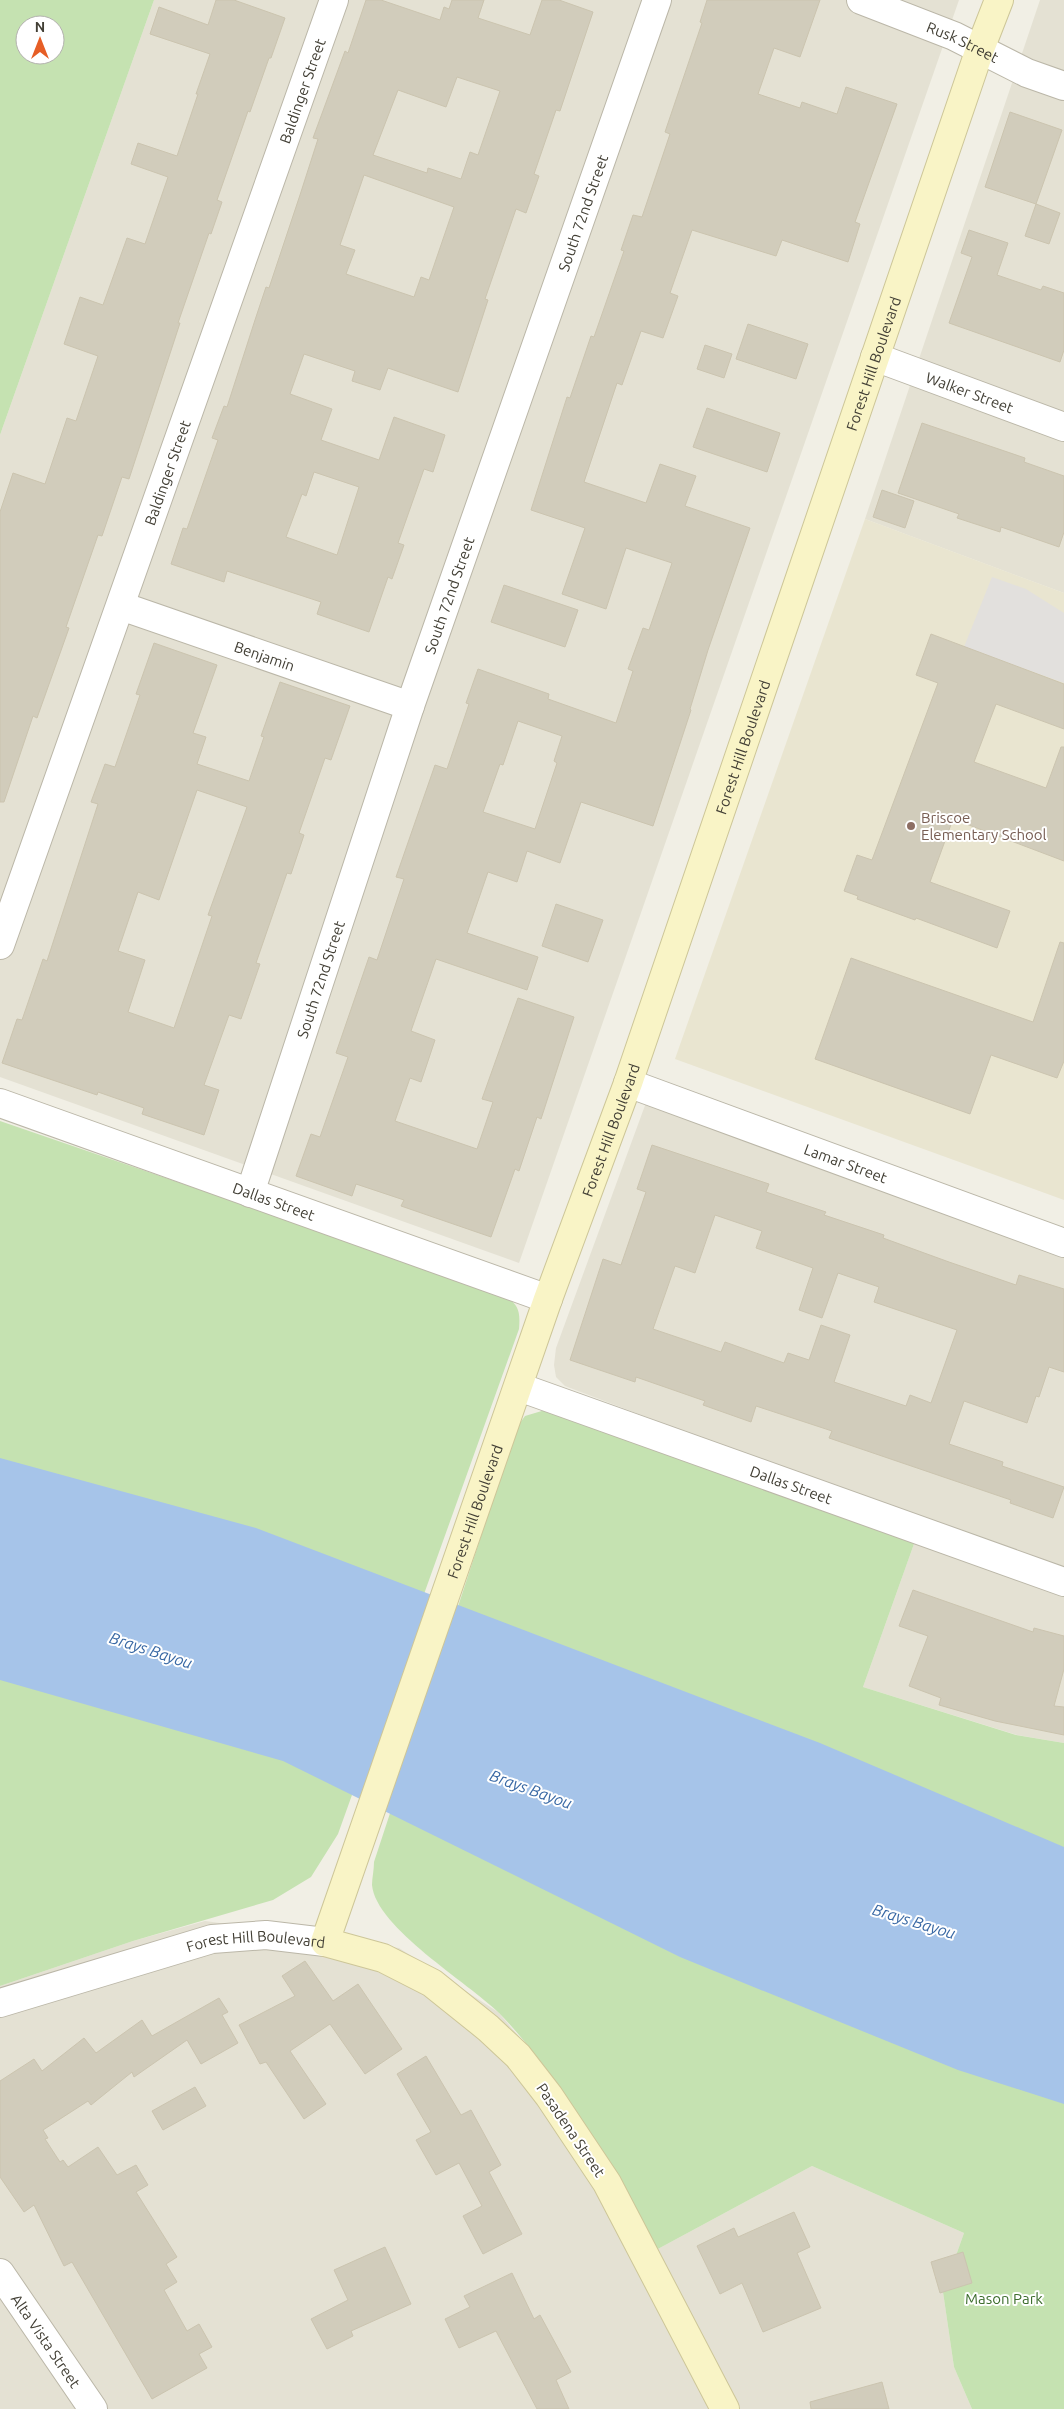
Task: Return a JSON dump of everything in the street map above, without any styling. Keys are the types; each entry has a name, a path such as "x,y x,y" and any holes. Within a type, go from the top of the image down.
{"street":[{"name":"Baldinger Street","path":"0,945 334,0"},
{"name":"South 72nd Street","path":"250,1193 410,706 656,0"},
{"name":"Rusk Street","path":"861,0 954,36 1027,72 1064,86"},
{"name":"Forest Hill Boulevard","path":"0,2003 212,1939 266,1935 325,1942 548,1299 628,1083 980,49 999,0"},
{"name":"Walker Street","path":"875,357 1064,428"},
{"name":"Benjamin","path":"121,606 410,706"},
{"name":"Lamar Street","path":"628,1083 1064,1243"},
{"name":"Dallas Street","path":"0,1103 548,1299"},
{"name":"Dallas Street","path":"519,1387 1064,1582"},
{"name":"Pasadena Street","path":"325,1942 384,1958 432,1983 488,2028 518,2056 549,2096 607,2183 725,2409"},
{"name":"Alta Vista Street","path":"0,2273 93,2409"}],"shaded area":[{"path":"154,0 959,0 519,1263 0,1077 0,435"},
{"path":"1040,0 1064,0 1064,593 865,519"},
{"name":"Briscoe Elementary School","path":"865,519 1064,593 1064,1200 675,1059"},
{"path":"992,577 1026,589 1064,613 1064,683 964,647"},
{"path":"647,1100 1064,1253 1064,1743 1017,1735 863,1687 915,1541 796,1474 565,1386 556,1377 554,1365 556,1348"},
{"path":"205,1921 399,1948 498,2012 541,2062 588,2129 656,2250 812,2166 964,2233 943,2292 954,2367 972,2409 0,2409 0,1986 133,1941"}],"green space":[{"path":"0,0 154,0 0,435"},
{"path":"0,1121 497,1292 516,1306 519,1315 519,1329 338,1834 311,1877 273,1900 133,1941 0,1986"},
{"name":"Mason Park","path":"545,1410 915,1541 863,1687 1016,1735 1064,1743 1064,2409 972,2409 954,2367 943,2292 964,2233 812,2166 656,2250 566,2097 523,2040 499,2013 406,1936 389,1919 377,1902 372,1885 374,1862 517,1427 525,1416"}],"water":[{"name":"Brays Bayou","path":"0,1458 256,1528 820,1743 1064,1847 1064,2104 958,2070 680,1957 283,1761 0,1680"}],"building":[{"path":"216,0 234,0 285,18 250,112 248,111 217,200 222,202 211,234 209,233 178,323 180,323 129,479 122,477 102,536 98,535 66,627 69,628 37,718 33,716 4,802 0,802 0,512 13,473 45,484 67,418 76,421 98,356 64,344 80,297 103,305 127,238 145,244 168,177 131,164 138,143 177,156 198,94 196,94 210,54 150,34 159,7 208,25"},
{"path":"366,0 381,0 440,20 444,7 449,9 452,0 484,0 478,18 530,35 542,0 559,0 593,12 560,111 556,110 534,174 539,176 526,213 516,209 485,299 488,300 458,392 388,368 380,390 352,381 355,371 304,354 290,394 332,409 321,440 379,460 394,417 445,435 433,472 424,469 398,543 404,545 392,579 388,577 369,632 317,614 321,602 227,571 224,582 171,564 183,528 187,529 218,440 212,438 224,406 227,407 266,287 269,288 300,195 318,139 313,138 345,51 348,53","holes":["457,77 500,91 478,155 470,152 461,179 428,168 427,173 373,155 398,90 446,107","364,175 454,207 429,280 421,277 414,297 346,274 355,250 340,245","314,472 359,487 337,555 286,537 302,494 306,496"]},
{"path":"707,0 820,0 800,57 774,48 758,94 800,108 802,102 837,114 846,87 897,104 855,222 860,224 848,262 782,240 776,256 692,230 670,293 678,296 663,338 641,331 622,385 617,383 584,482 646,503 660,464 696,476 685,506 750,528 708,650 691,710 653,826 581,802 560,863 527,851 517,882 488,872 467,933 538,957 527,990 436,959 411,1031 435,1040 421,1082 410,1078 395,1121 477,1149 493,1102 482,1099 518,998 574,1017 541,1119 537,1117 519,1171 515,1169 491,1237 401,1206 404,1200 356,1184 352,1196 296,1176 311,1134 320,1137 348,1057 336,1053 369,957 377,960 404,879 396,877 435,765 447,769 469,704 466,703 478,669 549,694 548,699 616,723 633,671 628,669 643,628 649,630 672,563 626,548 606,609 562,594 585,528 531,510 567,397 570,398 591,336 594,337 624,251 621,250 633,215 642,217 670,134 665,132 702,23 700,22","holes":["518,721 562,736 554,761 557,763 535,829 483,812 500,764 503,765"]},
{"path":"1010,112 1062,130 1036,204 985,187"},
{"path":"1036,204 1060,213 1049,244 1025,236"},
{"path":"969,230 1008,243 997,275 1041,290 1043,286 1064,293 1064,350 1060,362 949,323 972,257 961,253"},
{"path":"748,324 808,344 796,379 736,359"},
{"path":"705,345 732,354 724,378 697,369"},
{"path":"707,408 780,433 767,472 693,447"},
{"path":"922,423 1025,458 1024,462 1064,476 1064,532 1059,547 1001,527 1000,532 957,518 959,514 898,493"},
{"path":"882,490 914,501 905,528 873,517"},
{"path":"504,585 578,610 565,647 491,622"},
{"path":"931,634 1064,684 1064,729 996,704 974,762 1046,788 1061,747 1064,747 1064,861 953,819 930,882 1010,911 997,948 916,918 915,920 857,899 858,896 844,891 857,855 872,860 938,683 916,675"},
{"path":"154,643 217,665 193,733 206,737 197,764 249,781 264,737 261,736 280,682 350,706 331,760 325,758 299,833 304,835 291,874 287,873 256,963 260,964 241,1019 229,1015 204,1085 219,1090 204,1135 142,1114 144,1108 98,1092 97,1095 2,1063 17,1019 22,1020 43,959 47,961 98,804 91,802 105,764 115,767 140,695 136,694","holes":["197,790 247,807 208,915 212,916 174,1028 128,1012 145,960 118,951 138,892 159,900"]},
{"path":"556,904 603,920 588,962 542,946"},
{"path":"1060,942 1064,943 1064,1061 1057,1078 991,1055 970,1114 815,1059 851,958 1033,1022"},
{"path":"652,1145 769,1184 766,1192 826,1212 824,1215 884,1235 883,1238 949,1262 1016,1285 1019,1275 1064,1289 1064,1372 1049,1367 1039,1397 1036,1396 1027,1423 964,1401 949,1444 1003,1462 1002,1466 1064,1487 1053,1518 1010,1503 1011,1500 829,1438 832,1431 756,1406 751,1422 703,1405 705,1401 636,1377 635,1382 570,1360 603,1259 621,1265 646,1192 637,1189","holes":["715,1215 762,1231 756,1248 813,1268 799,1310 822,1318 838,1273 879,1287 874,1302 957,1330 931,1403 910,1395 906,1406 834,1382 850,1335 821,1325 809,1360 788,1353 784,1363 725,1342 721,1352 653,1329 675,1266 695,1273"]},
{"path":"913,1590 1033,1632 1034,1628 1064,1636 1064,1669 1054,1706 1064,1707 1064,1735 995,1721 939,1705 941,1698 909,1686 928,1636 899,1626"},
{"path":"305,1961 333,2001 358,1984 402,2049 365,2074 330,2024 290,2051 326,2104 304,2119 266,2062 260,2064 239,2025 295,1996 282,1976"},
{"path":"219,1998 228,2012 222,2015 238,2043 201,2064 187,2040 134,2077 132,2072 91,2105 88,2101 43,2130 48,2138 45,2139 60,2162 63,2160 68,2167 98,2147 117,2175 136,2165 148,2185 136,2192 177,2257 166,2264 177,2282 164,2290 187,2331 199,2324 212,2347 199,2354 207,2368 152,2399 72,2262 64,2266 34,2205 24,2212 0,2177 0,2081 34,2059 42,2071 84,2038 96,2053 142,2020 152,2036"},
{"path":"426,2056 461,2115 471,2110 501,2165 489,2172 522,2234 483,2254 463,2216 482,2206 459,2163 436,2175 416,2140 431,2132 397,2074"},
{"path":"195,2087 206,2106 163,2130 152,2111"},
{"path":"794,2212 810,2247 797,2253 821,2308 763,2332 742,2283 720,2294 697,2246 734,2228 738,2237"},
{"path":"385,2247 411,2304 351,2331 353,2336 327,2349 311,2319 348,2300 334,2270"},
{"path":"963,2252 972,2283 940,2293 931,2262"},
{"path":"512,2273 534,2319 540,2315 571,2372 556,2380 569,2409 537,2409 496,2331 459,2348 445,2319 470,2307 464,2296"},
{"path":"882,2382 889,2409 811,2409 810,2402"}],"place":[{"name":"Briscoe Elementary School","path":"911,826"}]}
